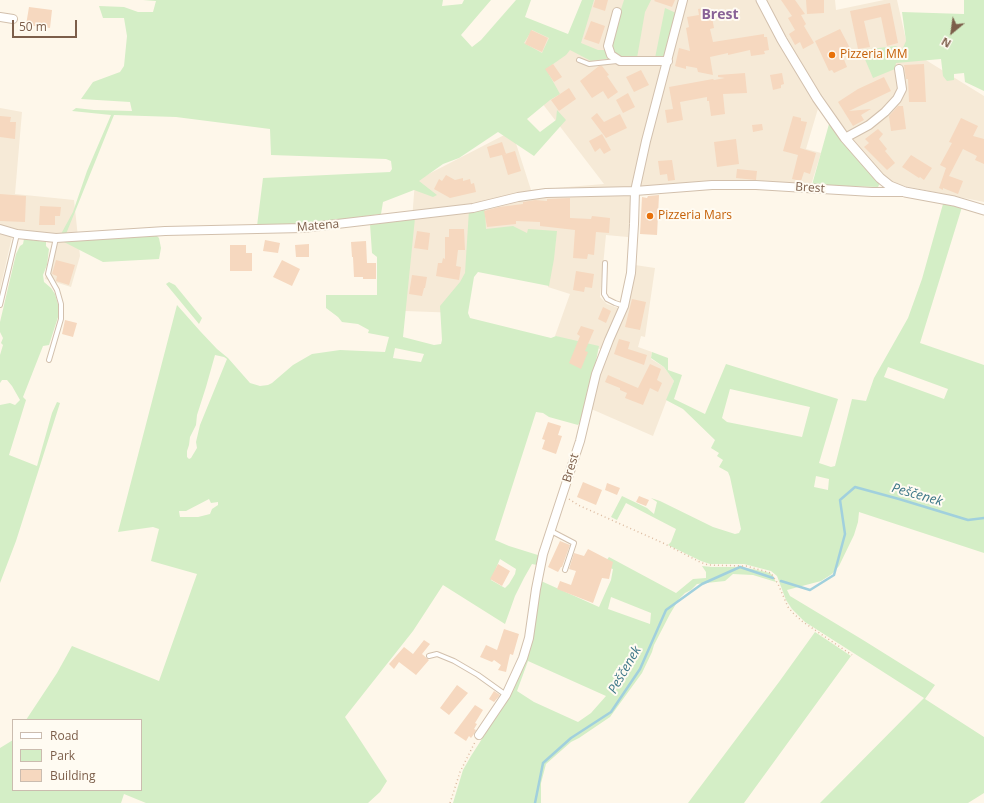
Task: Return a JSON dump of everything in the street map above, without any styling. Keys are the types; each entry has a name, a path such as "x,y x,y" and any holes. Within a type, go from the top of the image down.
{"street":[{"name":"Brest","path":"479,735 506,695 516,674 529,638 541,561 580,441 587,406 596,374 624,306 631,273 635,191 646,141 684,0"},
{"path":"761,0 782,40 817,98 845,138 880,178 890,186 905,192 954,201 984,210"},
{"path":"618,12 608,46 611,55 620,61 668,61"},
{"path":"0,16 13,19"},
{"path":"845,138 869,125 885,112 897,99 902,89 899,69"},
{"name":"Brest","path":"635,191 712,185 756,185 872,192 905,192"},
{"name":"Matena","path":"0,229 17,234 56,238 165,231 304,228 473,208 518,197 546,193 635,191"}],"lane":[{"path":"579,60 589,64 620,61"},
{"path":"0,304 17,234"},
{"path":"49,360 61,319 61,304 57,290 48,274 56,238"},
{"path":"605,263 604,294 614,303 624,306"},
{"path":"550,531 574,543 565,570"},
{"path":"429,656 437,654 454,661 478,675 506,695"}],"path":[{"path":"564,492 578,505 663,543 700,562 708,565 746,566 771,573 793,613 808,626 852,655"},
{"path":"450,803 460,772 479,735"}],"shaded area":[{"path":"586,0 835,0 836,10 884,0 897,0 908,49 984,96 984,202 890,183 852,141 822,95 806,149 821,153 811,185 726,180 632,187 628,237 606,235 600,297 607,304 627,311 635,265 655,268 645,337 641,336 638,347 652,352 651,359 664,367 674,381 653,436 589,408 607,351 555,336 570,294 548,287 551,237 474,235 459,313 405,311 415,181 512,131 531,190 604,184 542,103 522,44 531,28 568,45"},
{"path":"0,108 22,112 15,194 74,200 80,256 71,287 45,279 53,243 12,237 0,289"}],"green space":[{"path":"143,0 443,0 442,6 462,4 464,0 491,0 461,35 472,47 481,40 516,0 531,0 525,17 568,34 582,0 594,0 581,43 598,50 605,50 612,58 591,61 570,50 566,55 546,69 560,94 550,100 527,119 540,132 556,120 557,110 566,120 534,156 498,132 459,158 443,164 419,181 437,195 433,197 414,190 383,202 381,214 306,224 257,226 263,178 390,172 392,169 391,161 386,159 271,155 270,129 176,117 114,115 66,234 61,234 73,212 87,171 111,115 72,111 76,108 132,111 130,102 81,99 93,82 120,72 124,66 127,36 124,18 103,18 99,6 124,7 138,12 153,12 156,1","holes":["532,30 549,38 542,53 524,43"]},
{"path":"624,0 651,0 645,12 637,58 620,57 614,55 610,43"},
{"path":"964,0 984,0 984,91 965,82 964,73 954,74 954,80 947,81 943,76 941,59 896,63 895,69 873,78 861,50 896,46 902,50 906,41 902,12 964,14"},
{"path":"665,8 676,13 664,57 655,58"},
{"path":"829,124 855,157 880,183 878,187 812,185"},
{"path":"943,204 962,207 920,343 984,365 984,553 859,512 854,535 839,566 832,574 821,581 787,590 790,596 935,685 925,699 984,737 984,793 968,803 820,803 924,698 805,622 792,609 786,600 777,576 771,571 744,564 710,564 701,561 668,545 671,542 676,529 626,503 617,520 611,517 622,496 647,508 654,514 657,502 651,498 713,527 735,534 739,533 741,529 730,477 728,472 719,467 723,460 717,456 719,453 711,448 715,440 683,409 666,400 674,381 664,367 651,358 652,352 668,358 668,370 682,375 674,399 705,414 726,364 838,399 819,463 831,467 835,466 852,399 866,401 874,378 908,318 922,279","holes":["888,367 948,389 944,399 884,377","730,389 810,407 802,437 727,422 722,418","816,476 829,479 828,490 814,487"]},
{"path":"485,208 486,229 513,226 527,233 528,229 557,231 549,286 478,272 474,277 468,313 470,318 551,338 556,336 599,346 596,361 597,366 578,425 536,412 495,540 541,556 537,565 532,564 524,578 515,596 505,624 443,585 413,631 345,717 387,781 380,792 368,803 146,803 124,794 121,803 0,803 0,748 12,741 12,791 142,791 142,719 27,719 57,673 72,646 159,681 197,574 151,561 159,529 153,527 118,532 177,305 250,383 260,386 272,383 293,365 312,354 340,350 385,352 389,337 368,333 369,330 358,324 342,322 326,308 326,295 377,295 377,257 372,253 370,224 415,218 403,337 434,345 441,344 440,306 460,282 465,273 469,210","holes":["395,348 424,354 421,362 393,358","215,355 227,359 200,425 196,442 197,448 189,459 187,457 187,451 190,437 196,425 197,415","209,499 211,503 218,502 218,505 212,509 210,514 198,517 180,517 179,511 186,511","500,559 516,569 515,574 505,588 491,580"]},
{"path":"152,235 159,238 161,248 159,259 103,262 64,242"},
{"path":"24,239 46,242 46,246 49,249 47,265 43,275 44,282 55,294 60,311 49,345 43,346 23,397 26,400 9,455 37,466 52,413 57,402 60,403 16,541 0,583 0,405 10,403 15,405 20,400 7,380 2,380 0,383 0,355 3,345 1,343 3,338 0,332 0,322 16,254 20,246 23,244"},
{"path":"169,282 175,285 202,318 199,324 166,284"},
{"path":"609,557 676,593 693,579 706,578 706,572 702,566 753,569 770,573 776,582 753,575 733,574 725,581 697,584 685,593 679,599 670,614 642,673 610,717 571,742 546,764 541,783 541,803 453,803 463,770 514,687 541,581 599,607 611,580 613,569 602,566","holes":["611,597 651,613 650,624 608,609","528,661 606,696 591,713 578,722 534,702 517,691"]},
{"path":"815,632 851,656 744,803 688,803 779,682"}],"building":[{"path":"595,0 608,0 605,11 593,7"},
{"path":"675,0 672,7 654,1"},
{"path":"781,0 795,0 805,14 801,15 806,24 804,26 814,43 803,49 800,42 795,45 789,34 795,30 788,18 792,16"},
{"path":"806,0 824,0 824,13 807,14"},
{"path":"890,3 898,43 887,46 881,17 864,21 870,47 858,49 850,11"},
{"path":"29,7 52,10 50,28 26,25"},
{"path":"710,7 714,28 710,29 713,42 764,34 764,37 767,37 769,50 764,51 765,54 751,56 750,50 710,57 713,75 698,72 697,68 686,66 686,69 675,66 679,48 690,51 686,28 689,27 687,17 699,15 698,9"},
{"path":"591,21 605,26 599,44 584,39"},
{"path":"840,29 852,52 843,57 847,67 834,73 832,70 829,71 815,41"},
{"path":"531,30 548,38 542,52 525,44"},
{"path":"553,64 562,77 554,82 545,69"},
{"path":"924,64 926,102 909,102 908,79 906,79 904,65"},
{"path":"599,66 602,66 609,75 607,76 618,92 608,99 603,91 592,98 580,81"},
{"path":"641,70 649,85 634,92 626,77"},
{"path":"745,73 747,93 723,94 725,114 711,116 707,97 680,102 683,120 667,123 665,110 673,109 669,87 725,78 718,77 718,75"},
{"path":"782,73 784,84 781,85 781,88 773,90 770,75"},
{"path":"884,77 891,91 849,111 871,109 861,115 864,120 853,126 838,102 858,89"},
{"path":"569,88 576,99 559,111 551,100"},
{"path":"628,93 635,107 623,113 616,100"},
{"path":"898,106 903,106 906,129 891,131 889,116"},
{"path":"597,113 604,122 620,114 627,128 606,138 591,118"},
{"path":"0,116 11,117 10,122 16,122 15,139 0,137"},
{"path":"793,116 801,118 801,121 807,122 800,148 816,153 810,174 804,172 801,181 792,179 798,155 783,151"},
{"path":"961,118 978,126 973,136 984,139 984,164 975,160 977,156 963,149 949,176 963,181 958,194 943,188 943,190 939,188 946,168 940,165 952,143 949,142"},
{"path":"762,124 763,130 753,132 752,125"},
{"path":"878,129 883,134 879,139 887,149 885,151 895,163 887,170 864,147 869,143 865,139"},
{"path":"602,134 611,150 604,154 600,148 595,152 589,141"},
{"path":"736,139 739,164 717,167 714,142"},
{"path":"502,142 506,154 515,151 521,171 508,175 502,155 490,158 487,147"},
{"path":"911,155 932,168 924,180 902,167"},
{"path":"672,160 675,180 668,181 667,174 660,175 658,161"},
{"path":"737,169 757,171 756,180 736,178"},
{"path":"446,175 455,180 463,178 463,181 470,179 471,184 474,183 476,192 450,198 434,189 439,179 442,181"},
{"path":"0,194 26,196 25,222 0,221"},
{"name":"Pizzeria Mars","path":"659,195 657,235 640,234 642,197 647,198 648,196"},
{"path":"570,198 570,218 591,219 592,216 610,218 609,233 596,232 594,255 588,254 587,259 573,258 575,230 540,226 540,222 516,221 516,224 487,227 484,211 499,207 523,204 523,202 535,200 547,201 547,199"},
{"path":"40,206 61,207 60,216 55,216 55,225 39,225"},
{"path":"449,229 464,229 465,250 458,250 456,266 461,267 459,280 436,276 438,263 442,263 443,258 445,259 445,237 449,237"},
{"path":"417,231 430,233 428,250 414,248"},
{"path":"265,240 280,243 278,253 263,251"},
{"path":"366,241 367,263 376,263 376,279 354,277 351,242"},
{"path":"309,244 309,257 296,257 295,245"},
{"path":"230,245 246,245 246,253 252,253 252,271 230,271"},
{"path":"56,260 75,265 69,285 56,281 57,276 52,274"},
{"path":"282,260 300,269 292,286 273,277"},
{"path":"576,271 594,274 592,288 585,287 584,292 573,290"},
{"path":"412,275 427,277 422,296 409,294"},
{"path":"632,299 646,302 640,330 625,327"},
{"path":"603,307 611,311 606,323 598,319"},
{"path":"65,320 77,323 73,337 62,334"},
{"path":"581,326 594,330 585,351 588,352 581,369 569,363 580,336 577,334"},
{"path":"619,339 630,342 628,349 647,355 644,365 614,354"},
{"path":"650,364 661,369 657,380 662,383 658,392 650,388 643,405 625,398 627,393 620,390 620,388 605,382 608,375 638,388"},
{"path":"548,422 561,426 558,435 562,436 556,454 542,449 545,440 542,439"},
{"path":"583,482 602,490 596,505 577,497"},
{"path":"607,483 620,488 617,495 605,490"},
{"path":"639,496 649,500 646,506 636,502"},
{"path":"560,541 570,545 562,567 558,572 548,567"},
{"path":"588,549 613,562 609,579 602,578 593,603 557,589 560,581 571,585 576,571 569,569 574,553 584,556"},
{"path":"498,564 510,571 502,586 490,579"},
{"path":"504,629 519,634 513,655 510,654 506,672 498,670 501,665 494,660 492,662 480,657 486,645 497,650"},
{"path":"424,640 430,644 422,654 429,660 416,675 399,662 394,669 389,664 404,647 413,654"},
{"path":"457,685 468,693 449,715 440,708"},
{"path":"494,691 500,695 494,702 489,699"},
{"path":"475,705 483,710 475,723 477,724 474,729 476,730 474,734 471,738 469,736 466,741 454,733"}],"waterway":[{"name":"Peščenek","path":"781,581 810,590 834,575 845,534 840,500 855,487 968,520 984,518"},
{"name":"Peščenek","path":"535,803 543,763 571,738 611,712 640,669 666,610 702,584 740,567 773,578"}],"place":[{"name":"Pizzeria MM","path":"832,55"},
{"name":"Pizzeria Mars","path":"650,216"}],"district":[{"name":"Brest","path":"720,15"}]}
